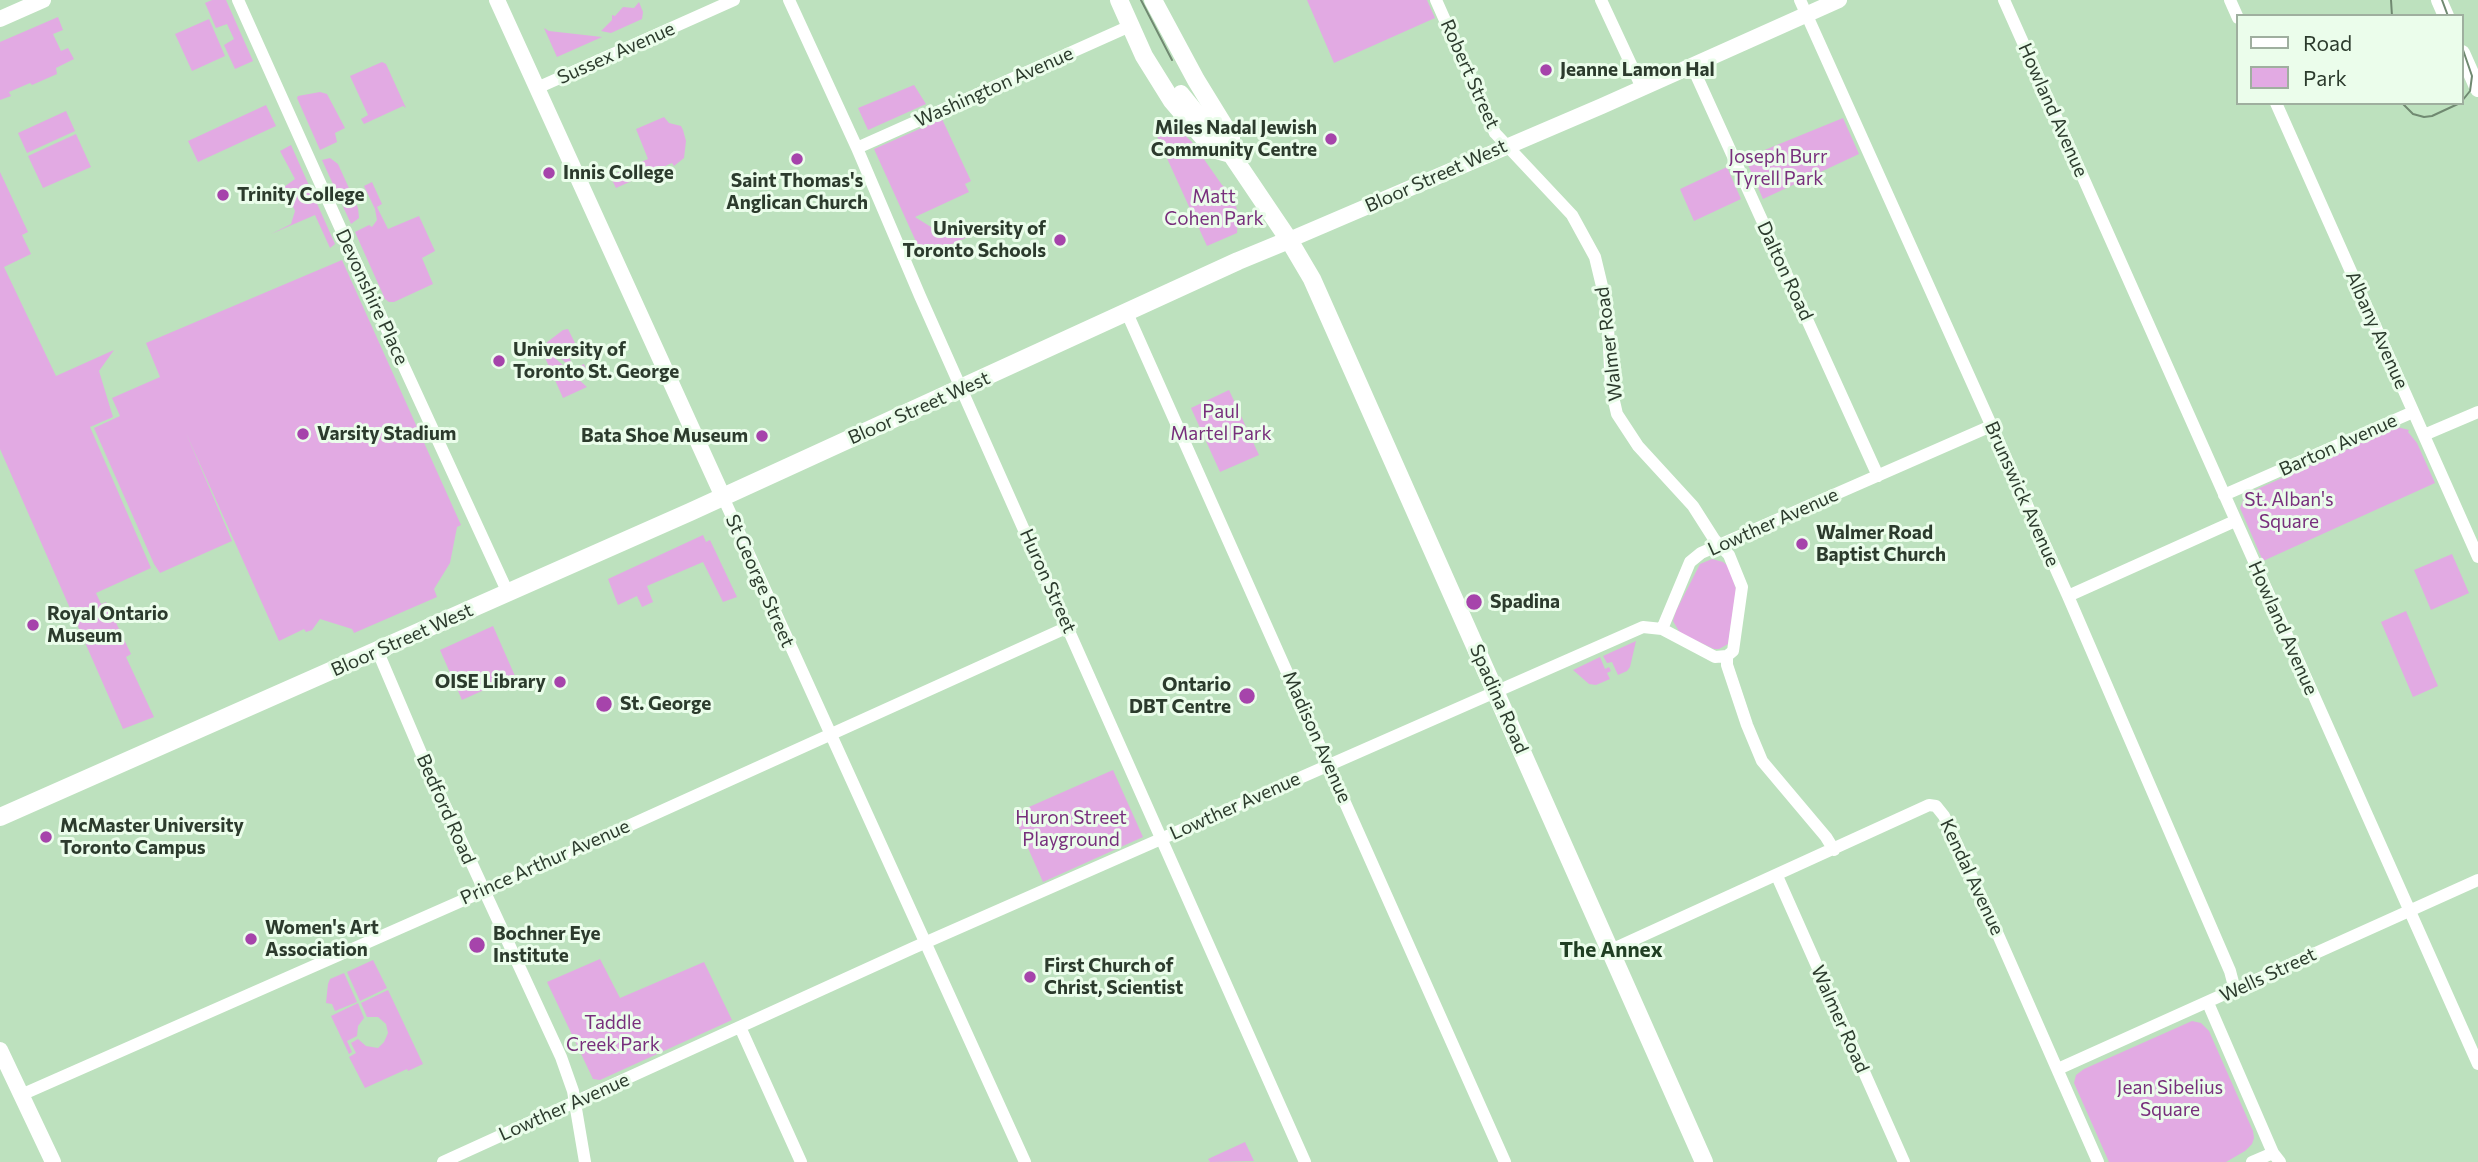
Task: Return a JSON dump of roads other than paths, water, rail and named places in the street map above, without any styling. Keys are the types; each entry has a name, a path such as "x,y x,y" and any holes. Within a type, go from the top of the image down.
{"main road":[{"path":"0,19 43,0"},
{"name":"St George Street","path":"497,0 723,497"},
{"path":"1118,0 1144,56 1213,149 1231,154 1231,137 1196,80 1153,0"},
{"name":"Bloor Street West","path":"0,817 723,497 1238,261 1692,66 1804,7 1839,0"},
{"path":"2469,60 2478,89"},
{"path":"1176,97 1196,80"},
{"name":"Spadina Road","path":"1231,154 1312,279 1704,1162"},
{"path":"0,1050 53,1162"}],"street":[{"name":"Devonshire Place","path":"238,0 508,593"},
{"name":"Sussex Avenue","path":"537,88 734,0"},
{"name":"Huron Street","path":"789,0 1305,1162"},
{"name":"Robert Street","path":"1436,0 1496,133 1507,145"},
{"path":"1601,0 1642,88"},
{"name":"Howland Avenue","path":"2004,0 2478,1064"},
{"name":"Brunswick Avenue","path":"1804,7 2068,596 2230,971 2235,990"},
{"name":"Washington Avenue","path":"857,148 1130,26"},
{"name":"Dalton Road","path":"1692,66 1878,475"},
{"name":"Albany Avenue","path":"2277,105 2478,557"},
{"name":"Walmer Road","path":"1507,145 1572,215 1595,257 1607,307 1611,388 1621,421 1638,446 1693,506 1733,563 1742,587 1736,640 1733,651 1727,656"},
{"name":"Madison Avenue","path":"1127,313 1506,1162"},
{"name":"Barton Avenue","path":"2224,495 2413,412"},
{"name":"Barton Avenue","path":"2424,435 2478,412"},
{"name":"Lowther Avenue","path":"443,1162 1329,763 1643,627 1662,629 1690,562 1701,553 1991,426"},
{"name":"St George Street","path":"723,497 1026,1162"},
{"path":"2068,596 2235,521"},
{"name":"Prince Arthur Avenue","path":"20,1095 485,890 1068,627"},
{"path":"1662,629 1715,657 1727,656 1727,665 1762,761 1826,837 1833,850"},
{"name":"Bedford Road","path":"377,652 561,1057 575,1102 585,1162"},
{"name":"Kendal Avenue","path":"1611,950 1933,804 1940,809 2098,1162"},
{"name":"Walmer Road","path":"1777,876 1903,1162"},
{"name":"Wells Street","path":"2058,1069 2478,880"},
{"path":"2208,1003 2276,1158 2252,1162"},
{"path":"740,1027 801,1162"}],"tram line":[{"path":"1141,0 1172,60"},
{"path":"2391,0 2392,14"},
{"path":"2442,0 2447,14"},
{"path":"2464,53 2472,76 2470,91 2464,98"},
{"path":"2404,105 2413,114 2424,117 2456,105"}],"place":[{"name":"Jeanne Lamon Hal","path":"1546,70"},
{"name":"Miles Nadal Jewish Community Centre","path":"1331,139"},
{"name":"Saint Thomas's Anglican Church","path":"797,159"},
{"name":"Innis College","path":"549,173"},
{"name":"Trinity College","path":"223,195"},
{"name":"University of Toronto Schools","path":"1060,240"},
{"name":"University of Toronto St. George","path":"499,361"},
{"name":"Varsity Stadium","path":"303,434"},
{"name":"Bata Shoe Museum","path":"762,436"},
{"name":"Walmer Road Baptist Church","path":"1802,544"},
{"name":"Spadina","path":"1474,602"},
{"name":"Royal Ontario Museum","path":"33,625"},
{"name":"OISE Library","path":"560,682"},
{"name":"Ontario DBT Centre","path":"1247,696"},
{"name":"St. George","path":"604,704"},
{"name":"McMaster University Toronto Campus","path":"46,837"},
{"name":"Women's Art Association","path":"251,939"},
{"name":"Bochner Eye Institute","path":"477,945"},
{"name":"First Church of Christ, Scientist","path":"1030,977"}],"district":[{"name":"The Annex","path":"1611,950"}],"park label":[{"name":"Joseph Burr Tyrell Park","path":"1778,168"},
{"name":"Matt Cohen Park","path":"1214,208"},
{"name":"Paul Martel Park","path":"1221,423"},
{"name":"St. Alban's Square","path":"2289,511"},
{"name":"Huron Street Playground","path":"1071,829"},
{"name":"Taddle Creek Park","path":"613,1034"},
{"name":"Jean Sibelius Square","path":"2170,1099"}]}
